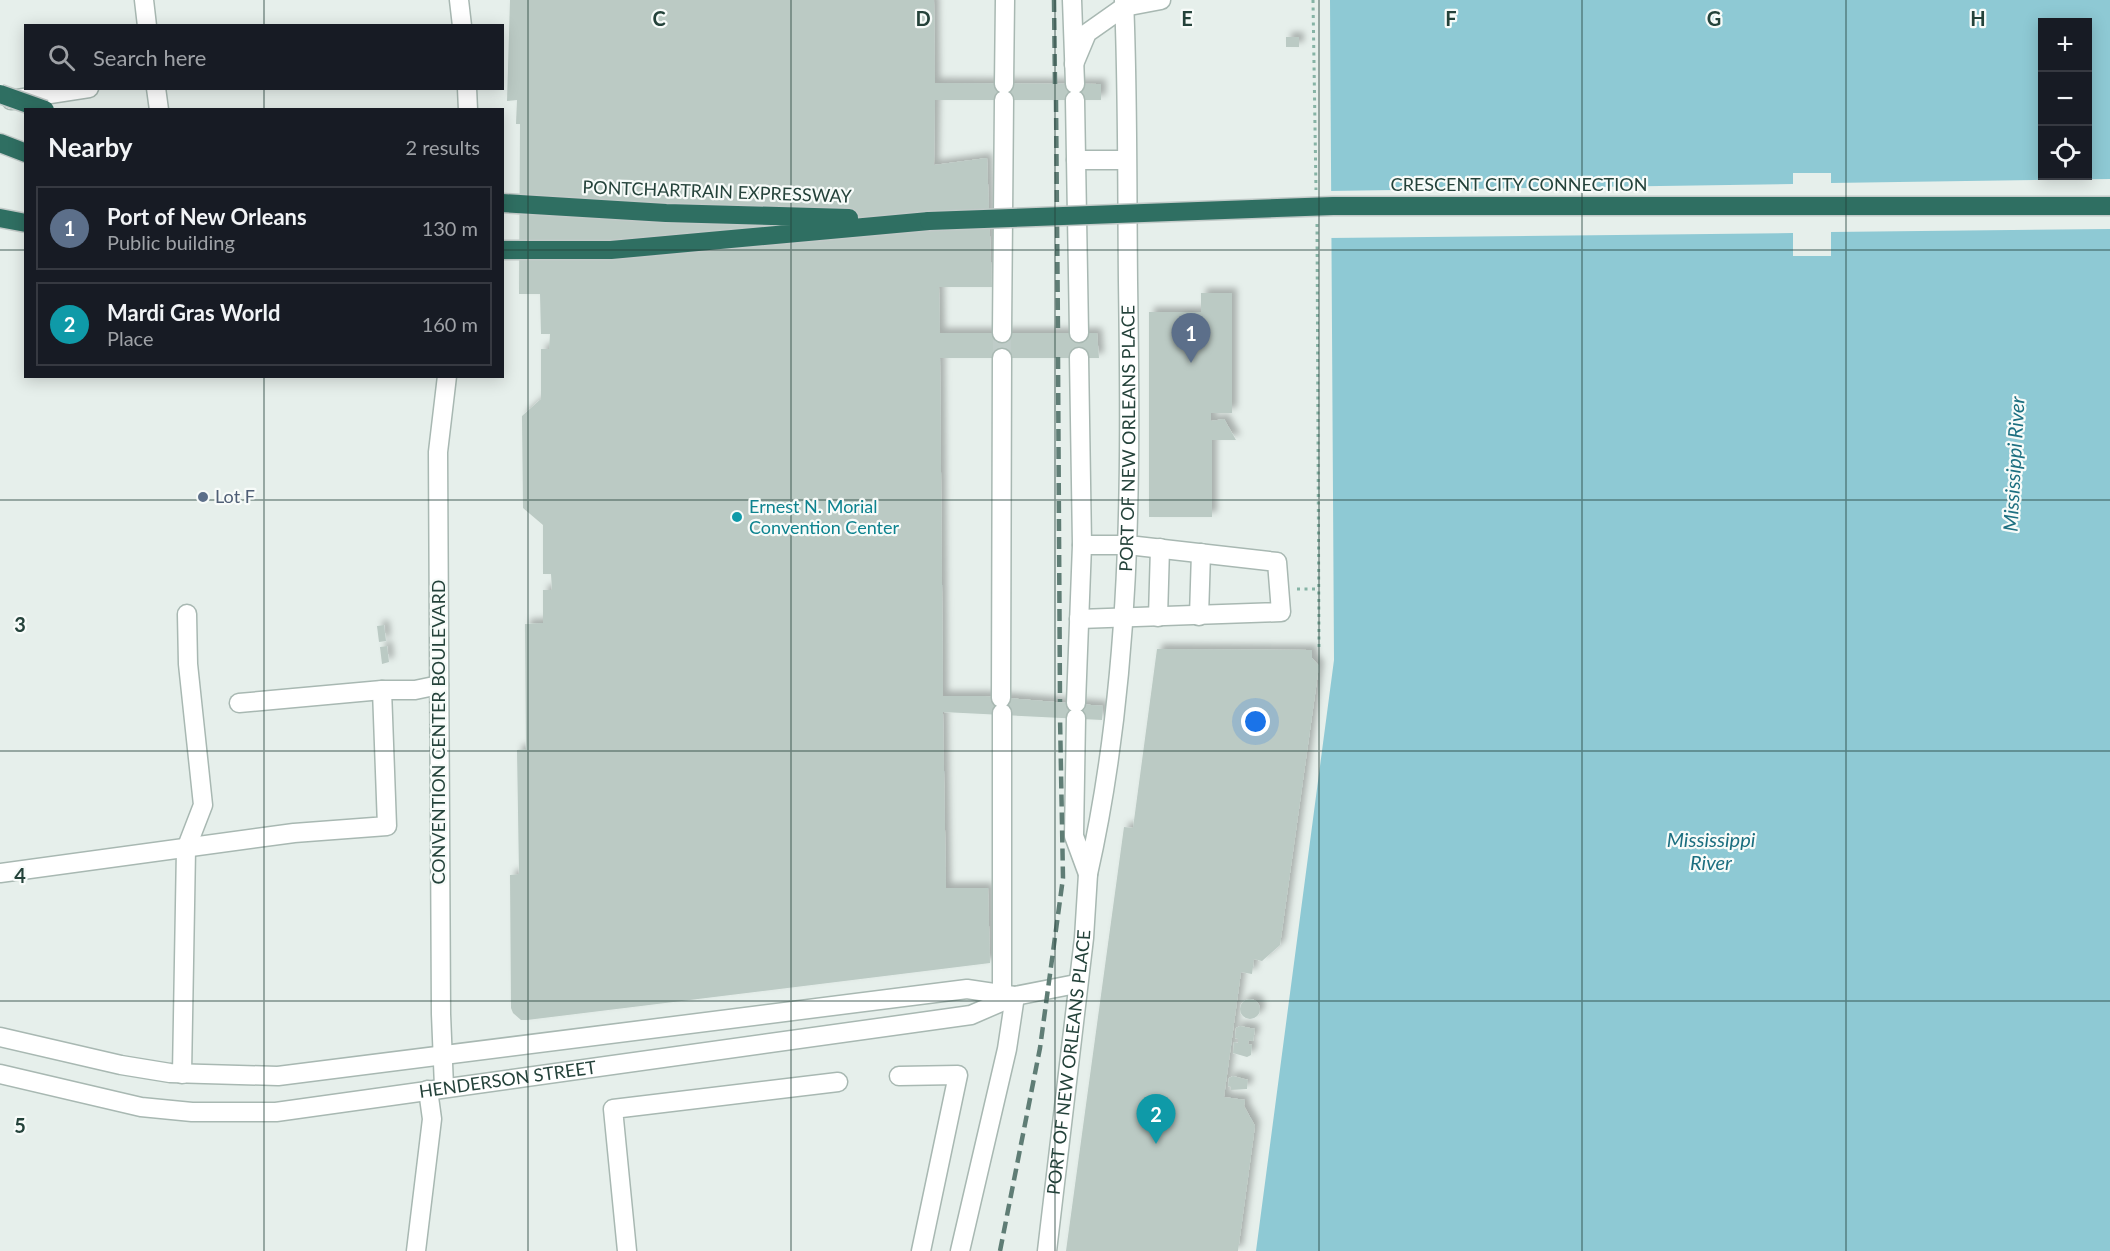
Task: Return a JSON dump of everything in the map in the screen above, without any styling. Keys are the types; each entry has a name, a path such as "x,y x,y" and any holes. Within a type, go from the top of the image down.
{"highway":[{"path":"0,94 39,108"},
{"path":"0,143 24,152"},
{"name":"PONTCHARTRAIN EXPRESSWAY","path":"504,203 666,213 929,221"},
{"name":"CRESCENT CITY CONNECTION","path":"929,221 1333,206 2110,206"},
{"path":"0,218 24,223"},
{"path":"504,250 611,250 929,221"}],"street":[{"path":"144,0 147,24"},
{"path":"459,0 462,24"},
{"path":"1002,333 1005,0"},
{"path":"1072,0 1079,333"},
{"path":"1074,64 1086,33 1124,3 1161,0"},
{"name":"PORT OF NEW ORLEANS PLACE","path":"1047,1251 1076,984 1084,938 1088,874 1104,804 1113,739 1128,545 1124,3"},
{"path":"0,101 75,90"},
{"path":"156,90 159,108"},
{"path":"467,90 468,108"},
{"path":"1076,160 1126,160"},
{"path":"960,1251 1007,1049 1009,995 1001,705 1002,357"},
{"name":"PORT OF NEW ORLEANS PLACE","path":"1079,357 1082,545 1074,837 1088,874"},
{"name":"CONVENTION CENTER BOULEVARD","path":"416,1251 442,1056 438,452 447,378"},
{"path":"1079,619 1281,612 1277,562 1128,545 1082,545"},
{"path":"1158,617 1160,548"},
{"path":"1199,616 1201,553"},
{"path":"182,1074 186,849 203,805 188,664 187,614"},
{"path":"239,703 382,690 415,690 439,685"},
{"path":"0,873 294,833 387,826 382,690"},
{"name":"HENDERSON STREET","path":"0,1037 121,1065 182,1074 278,1076 967,989 1009,995 1076,984"},
{"name":"HENDERSON STREET","path":"0,1074 132,1105 203,1112 276,1112 971,1015 1009,995"},
{"path":"847,1005 851,1031"},
{"path":"899,1076 958,1075 921,1251"},
{"path":"627,1251 613,1109 838,1082"}],"path":[{"path":"1313,0 1317,198"},
{"path":"1317,221 1319,651"}],"water":[{"name":"Mississippi River","path":"1330,0 2110,0 2110,1251 1256,1251 1334,660"}],"pier":[{"path":"1793,173 1831,173 1831,183 2110,179 2110,229 1831,232 1831,256 1793,256 1793,233 1329,238 1329,191 1793,184"}],"building":[{"name":"Ernest N. Morial Convention Center","path":"510,0 934,0 935,83 1101,84 1101,100 935,100 934,165 987,158 992,287 939,287 940,333 1097,333 1099,358 940,358 943,696 983,696 1103,706 1102,720 943,712 946,888 988,888 990,963 527,1020 521,1020 513,1013 511,1008 510,875 519,874 517,750 526,749 525,624 543,623 543,590 552,590 551,574 543,574 543,525 523,508 522,416 541,399 541,349 549,349 550,334 541,334 540,294 519,294 520,124 516,124 517,100 507,101"},
{"path":"1286,37 1299,37 1299,47 1286,47"},
{"path":"1201,293 1232,293 1232,413 1211,413 1211,421 1224,419 1236,440 1212,440 1212,517 1149,517 1149,312 1201,312"},
{"path":"384,625 386,641 379,642 377,626"},
{"path":"387,646 389,662 382,664 380,647"},
{"path":"1157,649 1312,650 1312,658 1319,666 1280,945 1262,961 1254,959 1252,974 1241,972 1224,1097 1245,1100 1244,1106 1255,1126 1238,1251 1066,1251 1124,827 1133,828"},
{"path":"1250,999 1257,1002 1260,1009 1257,1016 1250,1019 1243,1016 1240,1009 1243,1002"},
{"path":"1240,1026 1255,1029 1253,1041 1249,1040 1248,1044 1252,1045 1251,1055 1247,1057 1233,1053 1234,1042 1238,1043 1238,1039 1235,1038 1236,1028"},
{"path":"1233,1076 1248,1080 1247,1089 1231,1090 1228,1086 1229,1078"}],"tunnel":[{"path":"1002,333 1002,358"}],"railway":[{"path":"1054,0 1055,84"},
{"path":"1056,100 1058,333"},
{"path":"1058,357 1060,702"},
{"path":"1000,1251 1040,1048 1063,878 1060,717"}],"place":[{"name":"Port of New Orleans","path":"1191,363"},
{"name":"Lot F","path":"203,497"},
{"name":"Ernest N. Morial Convention Center","path":"737,517"},
{"name":"Mardi Gras World","path":"1156,1144"}]}
